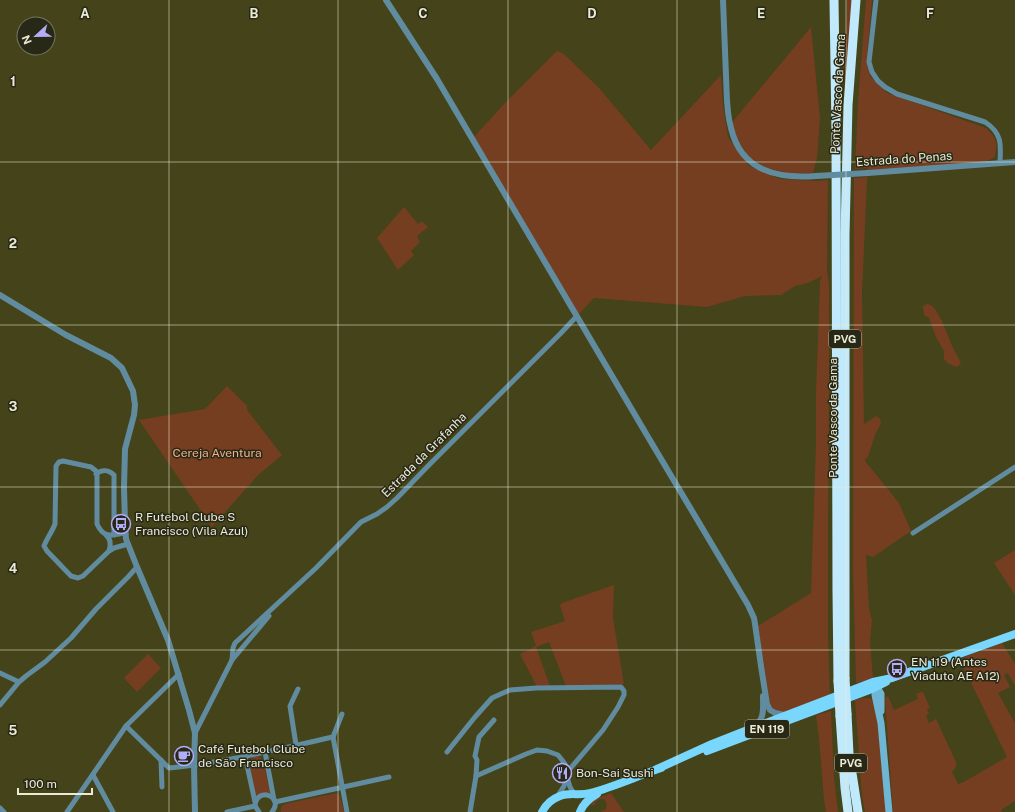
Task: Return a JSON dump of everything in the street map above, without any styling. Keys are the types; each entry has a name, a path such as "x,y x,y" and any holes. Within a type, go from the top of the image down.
{"highway":[{"name":"Ponte Vasco da Gama","path":"828,0 836,132"},
{"name":"Ponte Vasco da Gama","path":"834,0 836,132 837,571 845,788 848,812"},
{"name":"Ponte Vasco da Gama","path":"836,132 838,0"},
{"name":"Ponte Vasco da Gama","path":"842,679 844,650 845,228 848,106 856,0"},
{"name":"Ponte Vasco da Gama","path":"843,715 858,812"}],"main road":[{"name":"EN 119","path":"657,769 712,744 767,722 1015,634"},
{"name":"EN 119","path":"575,795 584,795 602,790 856,695 876,684"},
{"path":"876,684 875,694 881,723 889,812"},
{"path":"876,684 882,694 881,723"},
{"path":"856,695 870,695 874,698 877,704"},
{"name":"EN 119","path":"581,810 592,797 602,790"},
{"path":"542,812 548,803 564,794 575,795 581,801 581,810"}],"street":[{"path":"386,0 437,79 748,605 754,618 768,704 769,713 767,722 762,728 723,745"},
{"name":"Estrada do Penas","path":"723,0 727,102 730,127 737,145 748,159 756,166 775,174 787,177 799,177 1015,162"},
{"path":"876,0 869,62 872,72 878,81 897,94 985,122 998,134 1000,141 1000,163"},
{"path":"0,295 66,335 111,358 122,368 133,391 135,398 134,415 125,449 125,533 137,567 168,640 190,710 195,733 195,812"},
{"name":"Estrada da Grafanha","path":"232,660 235,643 281,602 362,522 386,507 397,498 577,316"},
{"path":"110,551 111,546 109,537 99,528 97,524 96,471 91,467 63,461 59,462 56,466 55,524 44,546 47,551 71,576 78,578 83,576 114,548 128,544"},
{"path":"913,533 1015,467"},
{"path":"96,474 102,471 108,471 114,475 115,535 113,538 115,544 119,546"},
{"path":"106,534 115,535 125,533"},
{"path":"0,705 19,682 45,662 71,638 96,609 137,567"},
{"name":"Estrada da Grafanha","path":"195,733 232,660 281,602"},
{"path":"761,666 763,718 767,722 774,725 778,724"},
{"path":"0,673 19,682"},
{"path":"68,812 126,726 179,674"},
{"path":"447,752 492,698 503,692 536,688 621,687 624,691 624,695 618,707 603,730 569,770 564,786 557,797"},
{"path":"296,745 290,706 298,688"},
{"path":"768,704 770,710 778,715 786,715"},
{"path":"750,729 759,723 762,718 763,710"},
{"path":"342,714 332,737 347,812"},
{"path":"470,812 476,776 477,760 475,756 479,737 494,720"},
{"path":"126,726 168,768 194,766 332,737"},
{"path":"476,776 537,750 547,751 558,756 569,770"},
{"path":"264,752 277,812"},
{"path":"245,756 257,808"},
{"path":"161,760 162,787"},
{"path":"93,775 113,812"},
{"path":"275,803 389,777"},
{"path":"567,778 575,795"},
{"path":"257,808 259,797 265,795 271,797 275,803"},
{"path":"272,812 275,803"},
{"path":"0,808 4,812"},
{"path":"227,812 257,808"}],"green space":[{"path":"847,0 853,0 846,81 845,77"},
{"path":"866,0 872,0 867,55 870,76 887,93 986,128 996,141 995,157 985,162 868,173 867,168 855,169 858,102"},
{"path":"811,27 820,118 817,158 813,173 789,173 768,169 748,156 736,137 732,124"},
{"path":"557,51 564,54 599,88 651,150 721,75 723,105 728,137 749,166 780,179 817,181 828,180 828,635 830,699 786,715 774,711 770,703 758,626 811,593 816,445 816,394 820,281 822,276 808,283 795,286 781,295 745,296 707,307 594,298 577,316 473,138 506,102"},
{"path":"868,177 862,293 864,424 877,416 881,423 875,435 868,457 865,461 899,503 911,531 873,557 866,555 869,608 872,620 870,641 873,679 856,683 853,571 854,178"},
{"path":"404,207 418,224 422,221 428,227 417,236 420,242 411,251 414,255 398,270 377,238"},
{"path":"927,304 931,305 935,309 942,321 961,363 957,367 949,364 944,359 944,351 936,337 929,318 924,315 923,306"},
{"name":"Cereja Aventura","path":"227,386 247,406 247,410 282,455 257,476 212,527 139,420 205,409"},
{"path":"1015,550 1015,595 994,563"},
{"path":"614,585 613,618 624,684 566,686 549,642 536,647 550,686 537,687 520,654 536,646 531,632 565,621 560,605 562,603"},
{"path":"1002,643 1015,664 1015,686 1008,673 1004,675 1010,687 998,693 1015,723 1015,801 1001,810 1002,812 893,812 885,698 888,696 894,710 918,699 916,694 923,692 930,708 927,709 929,714 926,715 929,723 936,719 956,762 956,767 952,772 958,784 962,783 1007,757 962,664 964,662 962,658"},
{"path":"148,654 161,668 137,692 124,678"},
{"path":"870,698 873,701 878,724 886,812 865,812 862,796 855,700"},
{"path":"831,711 834,778 838,812 826,812 816,715"},
{"path":"258,756 263,760 270,793 266,792 256,796 249,763 253,757"},
{"path":"336,793 340,796 344,812 281,812 281,808 285,804"},
{"path":"611,793 624,812 601,812 606,809 607,804 604,799 600,799 595,802 595,805 590,805 596,799"}],"place":[{"name":"R Futebol Clube S Francisco (Vila Azul)","path":"121,524"},
{"name":"EN 119 (Antes Viaduto AE A12)","path":"897,669"},
{"name":"Café Futebol Clube de São Francisco","path":"184,756"},
{"name":"Bon-Sai Sushi","path":"562,773"}]}
